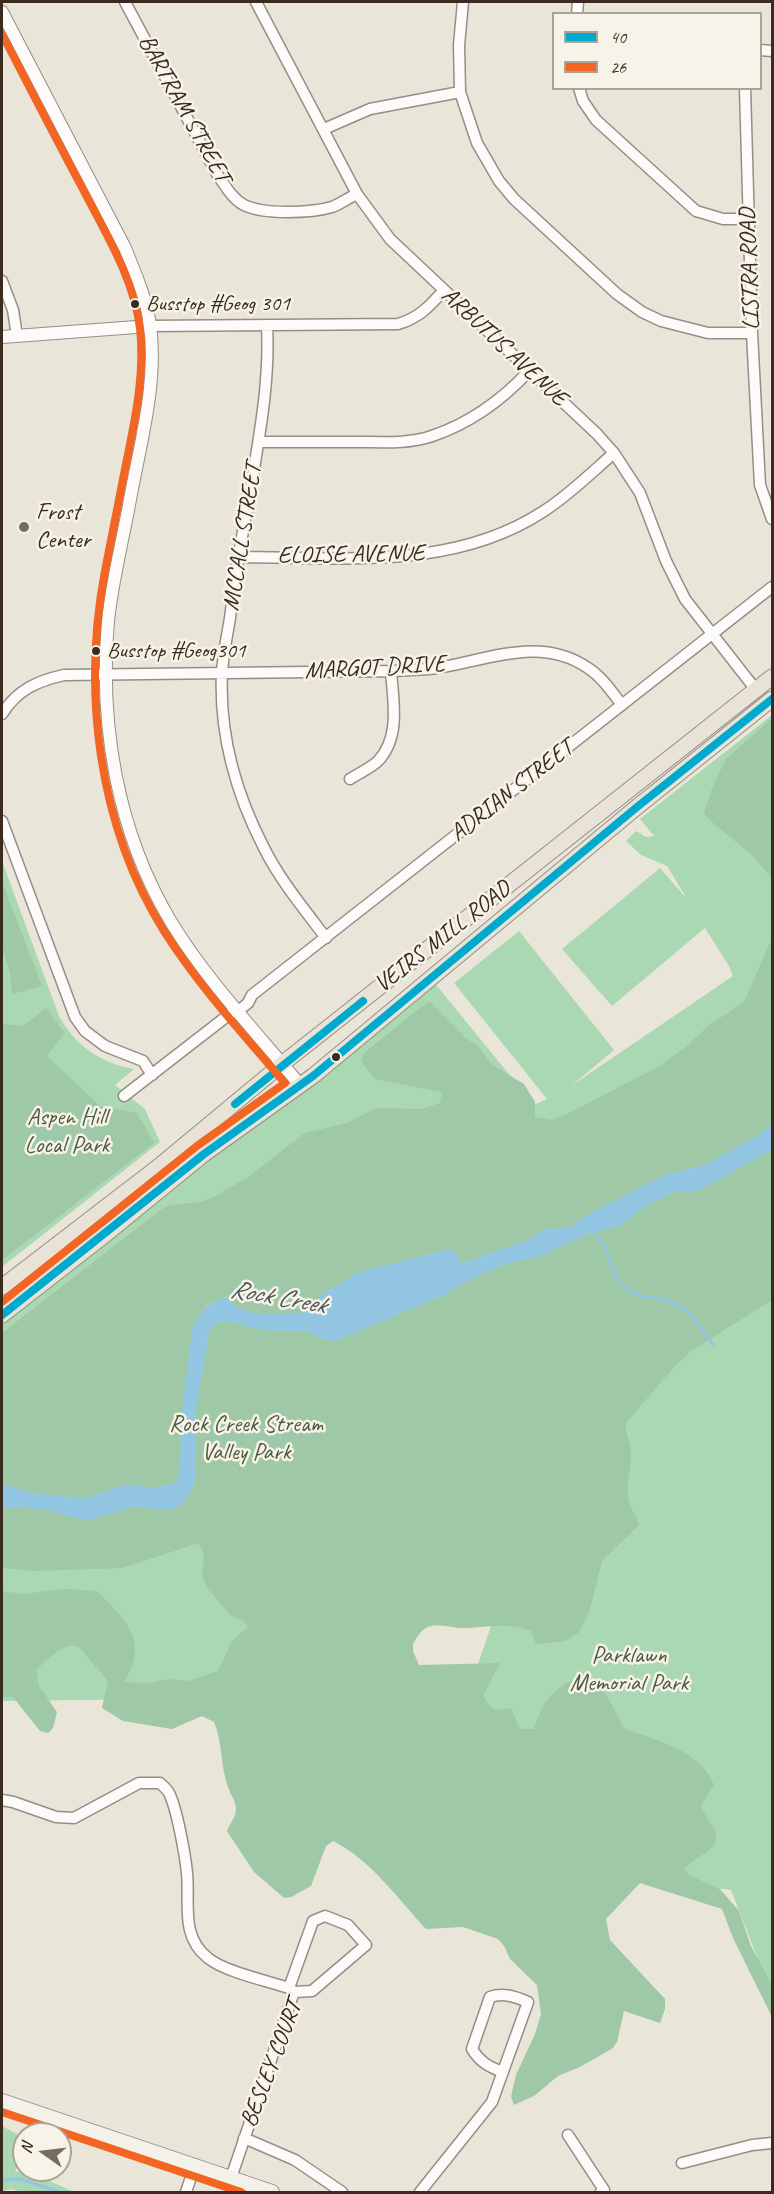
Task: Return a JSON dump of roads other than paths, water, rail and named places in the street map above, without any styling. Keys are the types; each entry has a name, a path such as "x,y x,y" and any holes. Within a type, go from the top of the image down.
{"main road":[{"name":"VEIRS MILL ROAD","path":"2,1287 158,1167 282,1064 772,677"},
{"name":"VEIRS MILL ROAD","path":"2,1315 204,1154 300,1085 637,807 772,699"},
{"path":"2,2101 272,2193"}],"street":[{"name":"BARTRAM STREET","path":"126,2 217,174 236,199 258,210 313,211 333,206 357,194"},
{"name":"ARBUTUS AVENUE","path":"256,2 357,194 390,239 597,434 614,453 639,493 666,561 686,599 756,690"},
{"path":"463,2 459,45 460,92 477,143 499,181 514,199 617,294 642,312 679,326 708,333 752,333"},
{"path":"2,12 124,248 141,286 150,326 150,386 108,619 106,702 111,753 123,809 135,846 171,922 235,1009 300,1085"},
{"path":"580,90 596,120 696,211 723,219 748,219"},
{"name":"LISTRA ROAD","path":"745,90 759,485 772,519"},
{"path":"324,129 370,109 460,92"},
{"path":"2,281 13,310 17,336"},
{"path":"2,337 150,326 398,324 425,312 444,290"},
{"name":"MCCALL STREET","path":"267,326 269,356 267,386 238,557 222,672 224,714 227,743 247,813 264,849 280,875 326,938"},
{"path":"259,442 396,442 430,437 488,410 529,371"},
{"name":"ELOISE AVENUE","path":"238,557 407,557 471,545 500,535 543,512 575,488 614,453"},
{"name":"ADRIAN STREET","path":"124,1096 235,1009 244,997 252,995 326,938 772,587"},
{"name":"MARGOT DRIVE","path":"2,714 11,700 27,687 45,679 64,675 391,671 435,668 520,651 544,650 565,656 586,667 598,676 622,705"},
{"path":"350,779 378,761 391,743 394,724 391,671"},
{"path":"2,820 75,1017 85,1031 105,1046 142,1061 152,1075"},
{"path":"2,1800 56,1817 74,1818 139,1783 160,1783 169,1793 175,1815 187,1874 188,1931 195,1944 208,1958 220,1965 292,1990"},
{"name":"BESLEY COURT","path":"231,2178 313,1922 326,1916 348,1925 366,1945 312,1991 292,1990"},
{"path":"420,2193 492,2102 503,2072 528,2002 498,1994 490,1997 472,2049 479,2060 503,2072"},
{"path":"568,2135 604,2190 601,2193"},
{"name":"BESLEY COURT","path":"244,2139 295,2160 342,2193"},
{"path":"682,2163 772,2142"},
{"path":"186,2193 195,2165"}],"water":[{"path":"772,1124 772,1150 696,1192 675,1192 643,1207 619,1226 588,1234 542,1255 506,1264 479,1275 446,1294 335,1341 321,1339 311,1332 264,1330 228,1321 215,1324 210,1329 195,1413 195,1481 181,1505 168,1510 132,1507 87,1521 44,1509 2,1507 2,1484 32,1493 83,1498 120,1487 158,1487 178,1481 181,1454 180,1427 192,1331 201,1314 214,1302 226,1297 245,1311 263,1314 311,1312 321,1295 359,1272 450,1249 456,1252 461,1264 529,1239 543,1230 570,1227 585,1216 667,1174 705,1165 759,1135"}],"waterway":[{"path":"593,1232 603,1245 615,1274 624,1287 634,1294 663,1299 682,1308 714,1346"},
{"path":"2,2180 20,2179 60,2192"}],"place":[{"name":"Busstop #Geog 301","path":"135,304"},
{"name":"Frost Center","path":"24,527"},
{"name":"Busstop #Geog301","path":"96,651"}],"park label":[{"name":"Aspen Hill Local Park","path":"67,1132"},
{"name":"Rock Creek Stream Valley Park","path":"246,1439"},
{"name":"Parklawn Memorial Park","path":"629,1670"}],"water label":[{"name":"Rock Creek","path":"278,1298"}]}
